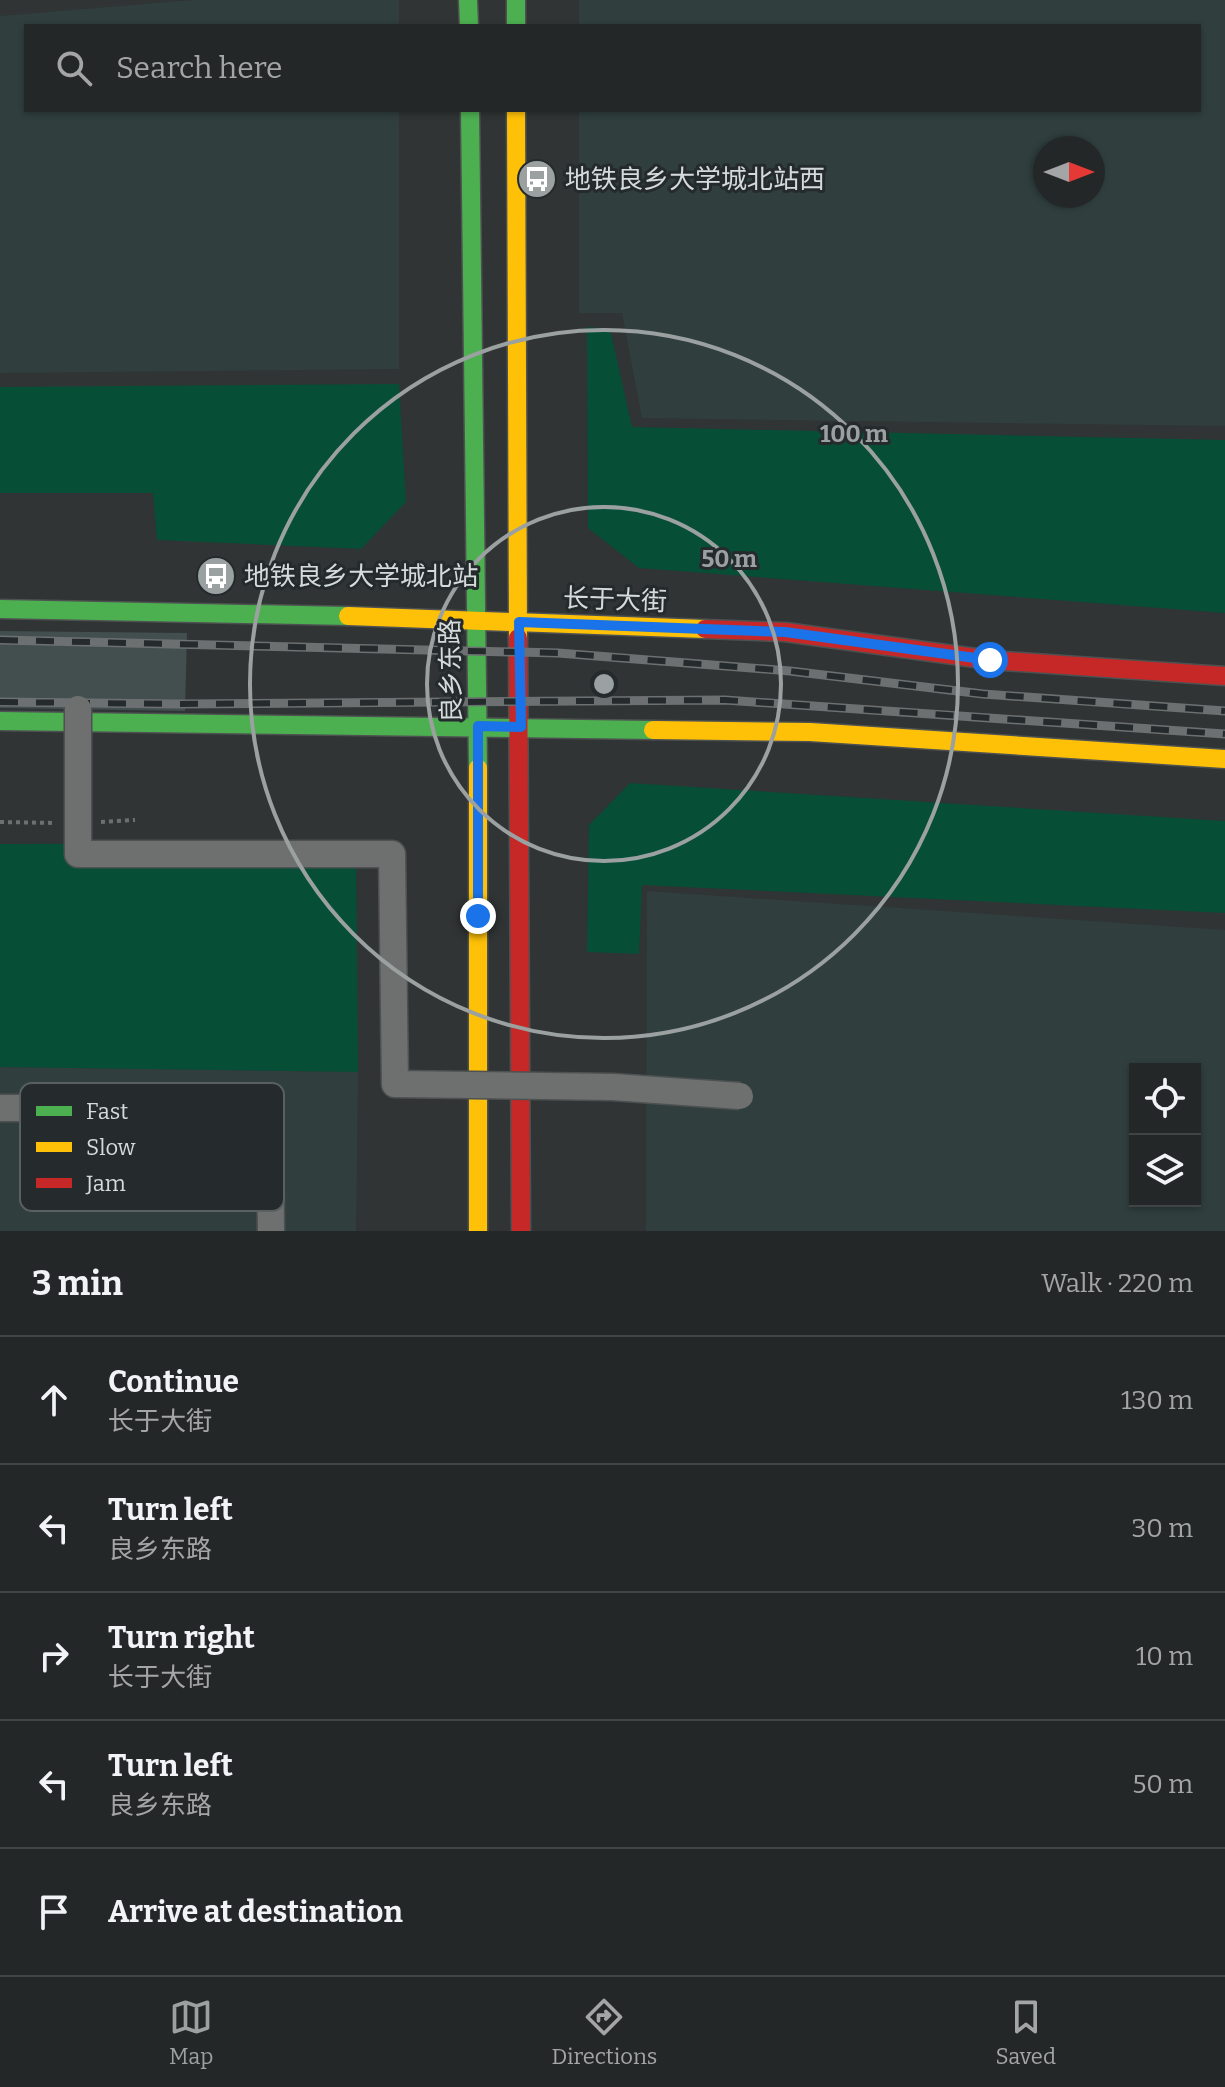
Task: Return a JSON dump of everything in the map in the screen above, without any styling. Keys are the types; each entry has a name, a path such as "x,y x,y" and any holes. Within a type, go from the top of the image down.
{"main road":[{"path":"468,0 469,24"},
{"path":"516,0 516,24"},
{"name":"良乡东路","path":"470,112 478,726 478,1231"},
{"path":"516,112 521,1231"},
{"name":"长于大街","path":"0,609 477,619 785,632 990,660 1225,676"},
{"path":"0,721 810,732 1225,759"},
{"path":"1027,746 1094,764 1212,777"}],"street":[{"path":"78,709 78,854 392,854 395,1084 613,1087 740,1096"},
{"path":"271,1211 271,1231"}],"path":[{"path":"0,822 135,820"}],"shaded area":[{"path":"192,0 399,0 399,24 24,24 24,112 399,112 399,369 0,373 0,16"},
{"path":"579,0 1225,0 1225,426 642,418 622,313 579,313 579,112 1201,112 1201,24 579,24"},
{"path":"647,891 1225,930 1225,1231 646,1231"},
{"path":"0,1067 358,1072 356,1231 0,1231"}],"green space":[{"path":"587,327 610,329 632,427 1225,440 1225,613 639,568 588,528"},
{"path":"399,384 406,502 361,549 157,540 153,493 0,493 0,387"},
{"path":"630,783 1225,821 1225,913 642,885 639,954 587,952 589,825"},
{"path":"356,843 358,1072 0,1067 0,844"}],"building":[{"path":"0,631 187,633 185,711 0,708"}],"railway":[{"path":"0,640 558,653 790,671 983,694 1225,711"},
{"path":"0,702 179,704 725,700 1225,734"}],"traffic: fast":[{"path":"468,0 469,24"},
{"path":"516,0 516,24"},
{"path":"470,112 478,768"},
{"path":"0,609 348,616"},
{"path":"0,721 653,730"}],"traffic: slow":[{"path":"516,112 518,638"},
{"path":"348,616 705,629"},
{"path":"653,730 810,732 1225,759"},
{"path":"478,768 478,1231"}],"traffic: jam":[{"path":"705,629 785,632 990,660 1225,676"},
{"path":"518,638 521,1231"}],"place":[{"name":"地铁良乡大学城北站西","path":"537,179"},
{"name":"地铁良乡大学城北站","path":"216,576"}],"route":[{"path":"478,916 478,726 521,727 519,622 785,632 990,660"}]}
